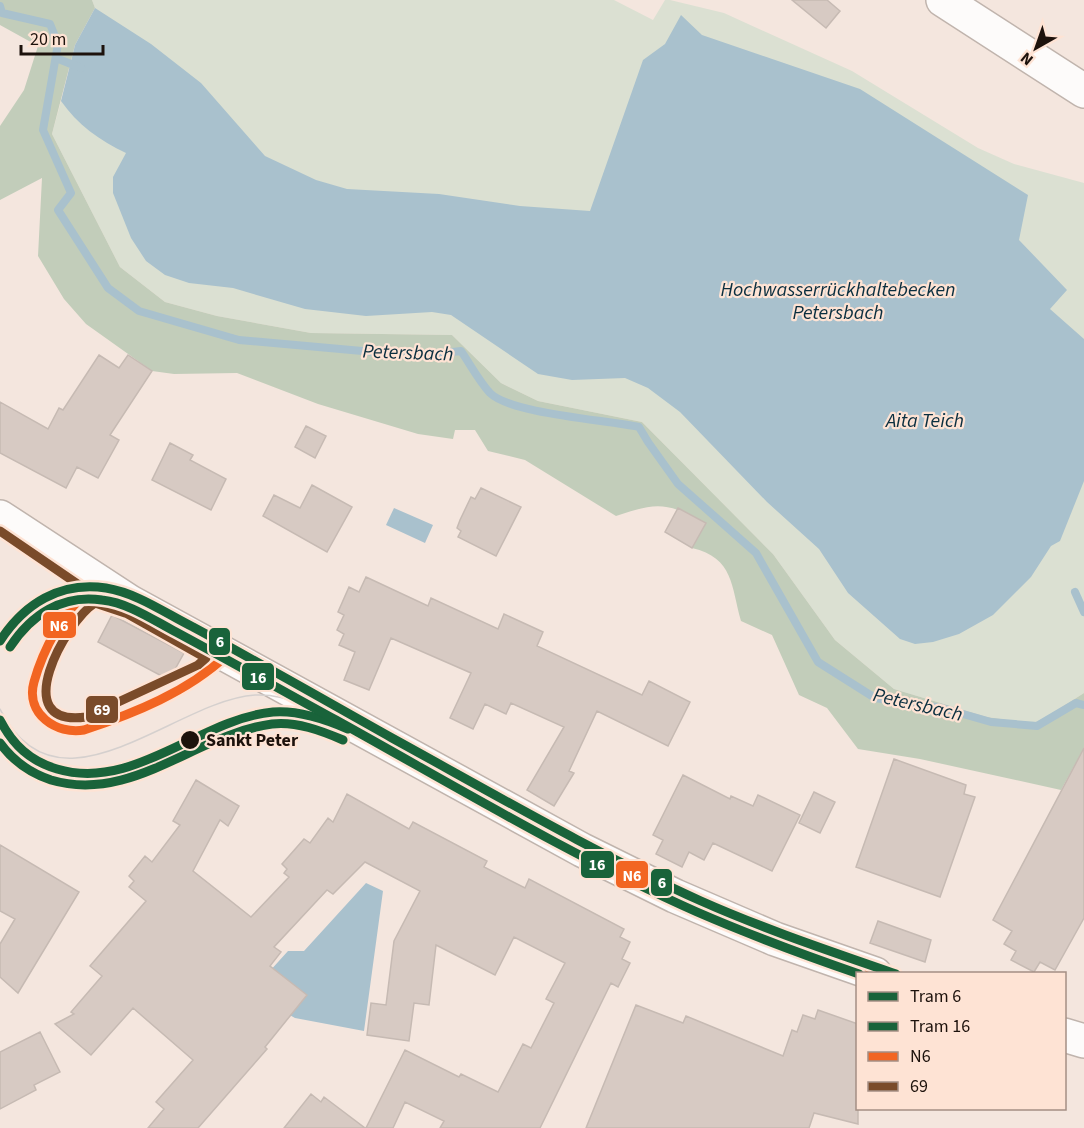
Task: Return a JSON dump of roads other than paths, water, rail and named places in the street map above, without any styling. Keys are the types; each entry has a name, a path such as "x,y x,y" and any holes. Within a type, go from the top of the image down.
{"street":[{"path":"943,0 1084,92"},
{"path":"0,517 130,602 582,850 675,896 775,939 869,972"},
{"path":"1066,1035 1084,1041"}],"water":[{"name":"Hochwasserrückhaltebecken Petersbach","path":"95,8 151,44 201,83 265,156 316,180 347,189 439,194 520,206 590,211 643,60 665,44 681,15 702,35 860,89 1028,195 1019,240 1067,290 1050,309 1084,339 1084,481 1060,541 1051,546 1031,577 993,615 959,634 933,642 915,644 900,639 848,593 819,549 767,502 680,412 648,388 625,378 572,380 538,374 451,315 432,312 366,316 305,309 233,288 189,283 165,275 146,261 131,238 113,193 113,177 126,153 90,131 61,101 75,45"},
{"path":"394,508 433,525 425,543 386,525"},
{"path":"366,883 383,891 364,1031 295,1018 250,993 288,951 304,951"}],"waterway":[{"name":"Petersbach","path":"0,6 2,13 50,24 58,44 43,130 71,193 58,210 108,288 139,311 239,340 418,356 461,351 490,393 501,400 538,411 639,427 678,484 756,553 818,662 875,698 942,708 991,722 1037,726 1076,703 1084,705"},
{"path":"56,58 81,68"},
{"path":"1075,592 1084,612"}],"tram line":[{"name":"6","path":"0,641 20,616 32,606 59,592 89,587 106,588 129,594 151,604 507,802 661,883 749,921 890,972"},
{"path":"0,643 13,620 30,604 48,594 69,589 90,588 113,592 135,598 157,608"},
{"name":"16","path":"10,647 38,616 61,604 87,599 112,602 131,608 605,868 717,920 856,973"},
{"path":"0,709 24,742 53,756 85,757 119,747 223,702 255,695 285,698 300,703 368,739"},
{"name":"6","path":"0,720 11,737 31,757 57,769 85,773 113,771 140,763 219,727 246,717 273,712 292,712 311,716 348,729"},
{"name":"16","path":"0,743 16,761 36,774 51,780 81,785 109,783 136,775 217,740 244,730 272,724 299,725 343,740"}],"place":[{"name":"Sankt Peter","path":"190,740"}],"water label":[{"name":"Aita Teich","path":"925,420"}]}
